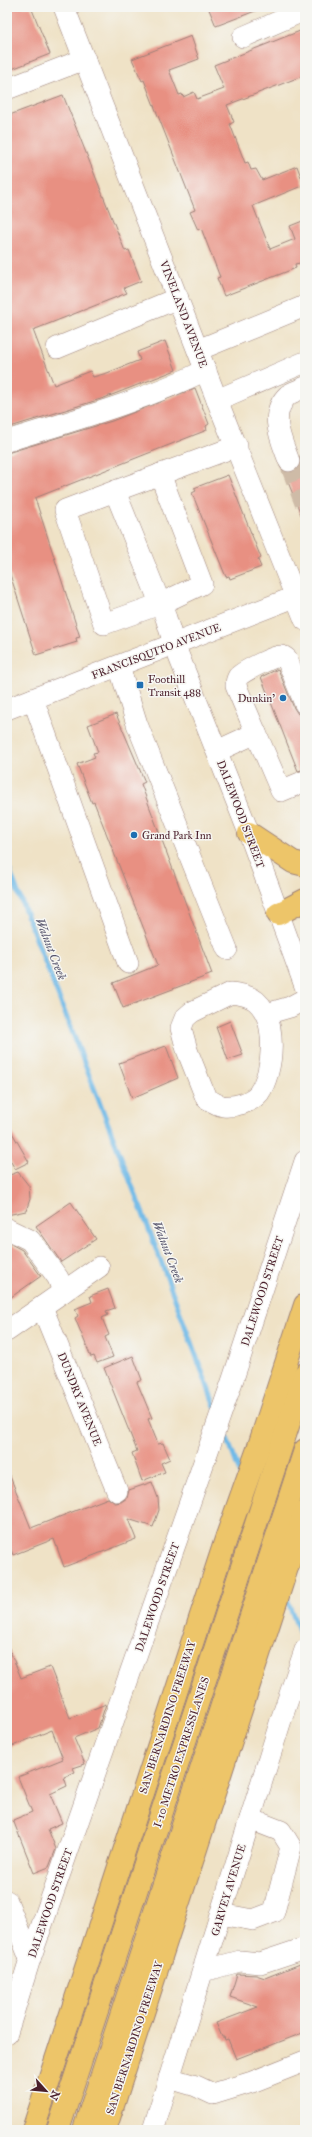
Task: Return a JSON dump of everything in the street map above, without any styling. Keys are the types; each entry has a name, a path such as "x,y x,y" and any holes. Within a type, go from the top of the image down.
{"highway":[{"path":"249,833 293,862 305,865"},
{"path":"278,914 305,900"},
{"name":"SAN BERNARDINO FREEWAY","path":"33,2130 227,1536 258,1449 305,1305"},
{"name":"I-10 METRO EXPRESSLANES","path":"58,2130 242,1571 305,1374"},
{"path":"84,2130 305,1450"},
{"name":"SAN BERNARDINO FREEWAY","path":"105,2130 305,1512"}],"street":[{"name":"VINELAND AVENUE","path":"64,7 217,400 301,594 305,620"},
{"path":"243,37 305,10"},
{"path":"7,89 84,59"},
{"path":"56,348 178,298"},
{"path":"198,350 305,306"},
{"path":"217,400 305,362"},
{"path":"285,371 295,373 305,369"},
{"path":"7,441 104,411 179,383 206,370"},
{"path":"289,461 278,430 277,413 288,395 305,387"},
{"path":"160,474 202,584 160,604 104,624 65,510 115,490 237,446"},
{"name":"DALEWOOD STREET","path":"115,490 249,833 305,986"},
{"name":"FRANCISQUITO AVENUE","path":"7,709 301,594"},
{"path":"305,704 287,659 280,655 241,674 236,680 236,686 281,791 305,781"},
{"path":"119,666 137,724 227,949"},
{"path":"33,699 128,963"},
{"path":"217,751 256,734"},
{"path":"231,993 244,995 256,1001 266,1014 272,1055 268,1073 258,1093 249,1102 231,1106 221,1106 206,1098 187,1050 181,1028 185,1018 192,1012 231,993"},
{"path":"266,1014 290,1007 305,999"},
{"name":"DALEWOOD STREET","path":"7,2033 30,1958 233,1379 305,1161"},
{"path":"7,1229 30,1240 58,1278 63,1292"},
{"path":"7,1331 98,1267"},
{"name":"DUNDRY AVENUE","path":"42,1307 117,1491"},
{"name":"GARVEY AVENUE","path":"153,2130 281,1720 305,1650"},
{"path":"220,1914 253,1920 274,1912 291,1847 281,1831 250,1819"},
{"path":"7,1901 15,1941 30,1958"},
{"path":"203,1971 240,1961 260,1963 305,1948"},
{"path":"169,2078 196,2086 213,2094 252,2082 305,2061"}],"building":[{"path":"7,7 31,7 50,54 7,71"},
{"path":"208,7 263,7 263,8 216,26"},
{"path":"305,29 305,75 227,105 234,122 230,124 245,163 248,162 251,170 256,169 262,180 297,166 304,185 253,206 270,249 295,239 290,226 305,220 305,262 295,264 296,268 224,296 217,278 220,277 201,228 198,230 190,212 195,210 144,80 142,81 132,59 191,36 199,59 169,70 179,95 182,94 183,97 194,92 197,99 224,89 214,65"},
{"path":"63,95 125,251 129,250 141,281 124,288 127,293 33,330 54,385 90,371 93,377 140,360 137,352 165,341 176,370 104,398 7,428 7,116"},
{"path":"195,388 209,424 206,426 207,430 35,498 80,637 76,638 77,642 36,655 7,565 7,453 112,421"},
{"path":"305,454 304,522 284,472 293,472 298,469 301,463 300,456"},
{"path":"228,475 261,558 258,560 261,567 230,579 229,576 226,577 192,493 196,491 194,488"},
{"name":"Dunkin'","path":"278,669 294,708 298,714 303,716 305,720 305,769 298,771 261,677"},
{"name":"Grand Park Inn","path":"116,714 145,782 141,784 212,974 123,1008 113,983 158,965 94,802 92,803 77,764 95,757 93,753 98,752 88,725"},
{"path":"230,1021 243,1055 228,1060 216,1027"},
{"path":"166,1046 178,1078 132,1098 119,1063"},
{"path":"7,1124 29,1162 15,1169 7,1155"},
{"path":"18,1172 29,1186 30,1199 26,1211 7,1215 7,1176"},
{"path":"71,1202 96,1239 61,1262 36,1226"},
{"path":"7,1242 22,1250 41,1276 7,1300"},
{"path":"108,1289 115,1308 106,1311 108,1315 102,1318 109,1335 105,1337 113,1357 97,1363 94,1356 91,1357 75,1318 78,1316 75,1309 92,1302 90,1296"},
{"path":"133,1356 142,1380 137,1382 152,1418 148,1419 158,1444 163,1443 170,1459 161,1463 165,1472 142,1481 132,1453 137,1451 104,1368"},
{"path":"7,1469 31,1528 108,1498 115,1503 121,1502 127,1498 129,1490 152,1482 158,1498 159,1510 153,1527 128,1519 136,1539 64,1567 54,1539 13,1555 7,1539"},
{"path":"8,1646 21,1678 50,1667 70,1718 106,1704 98,1728 74,1738 85,1764 73,1768 75,1772 64,1777 67,1786 50,1794 62,1823 48,1829 56,1849 49,1867 34,1873 13,1820 32,1812 18,1777 63,1759 52,1730 10,1747 7,1738"},
{"path":"305,1962 305,2032 236,2059 228,2039 225,2040 224,2037 222,2037 216,2023 258,2007 230,1997 237,1974 256,1975 265,1978"}],"waterway":[{"name":"Walnut Creek","path":"7,864 150,1232 216,1409"},
{"name":"Walnut Creek","path":"223,1427 241,1476"},
{"name":"Walnut Creek","path":"286,1596 304,1645"}],"tunnel":[{"path":"289,461 305,503"}],"place":[{"name":"Foothill Transit 488","path":"140,685"},
{"name":"Dunkin'","path":"283,698"},
{"name":"Grand Park Inn","path":"134,835"}]}
